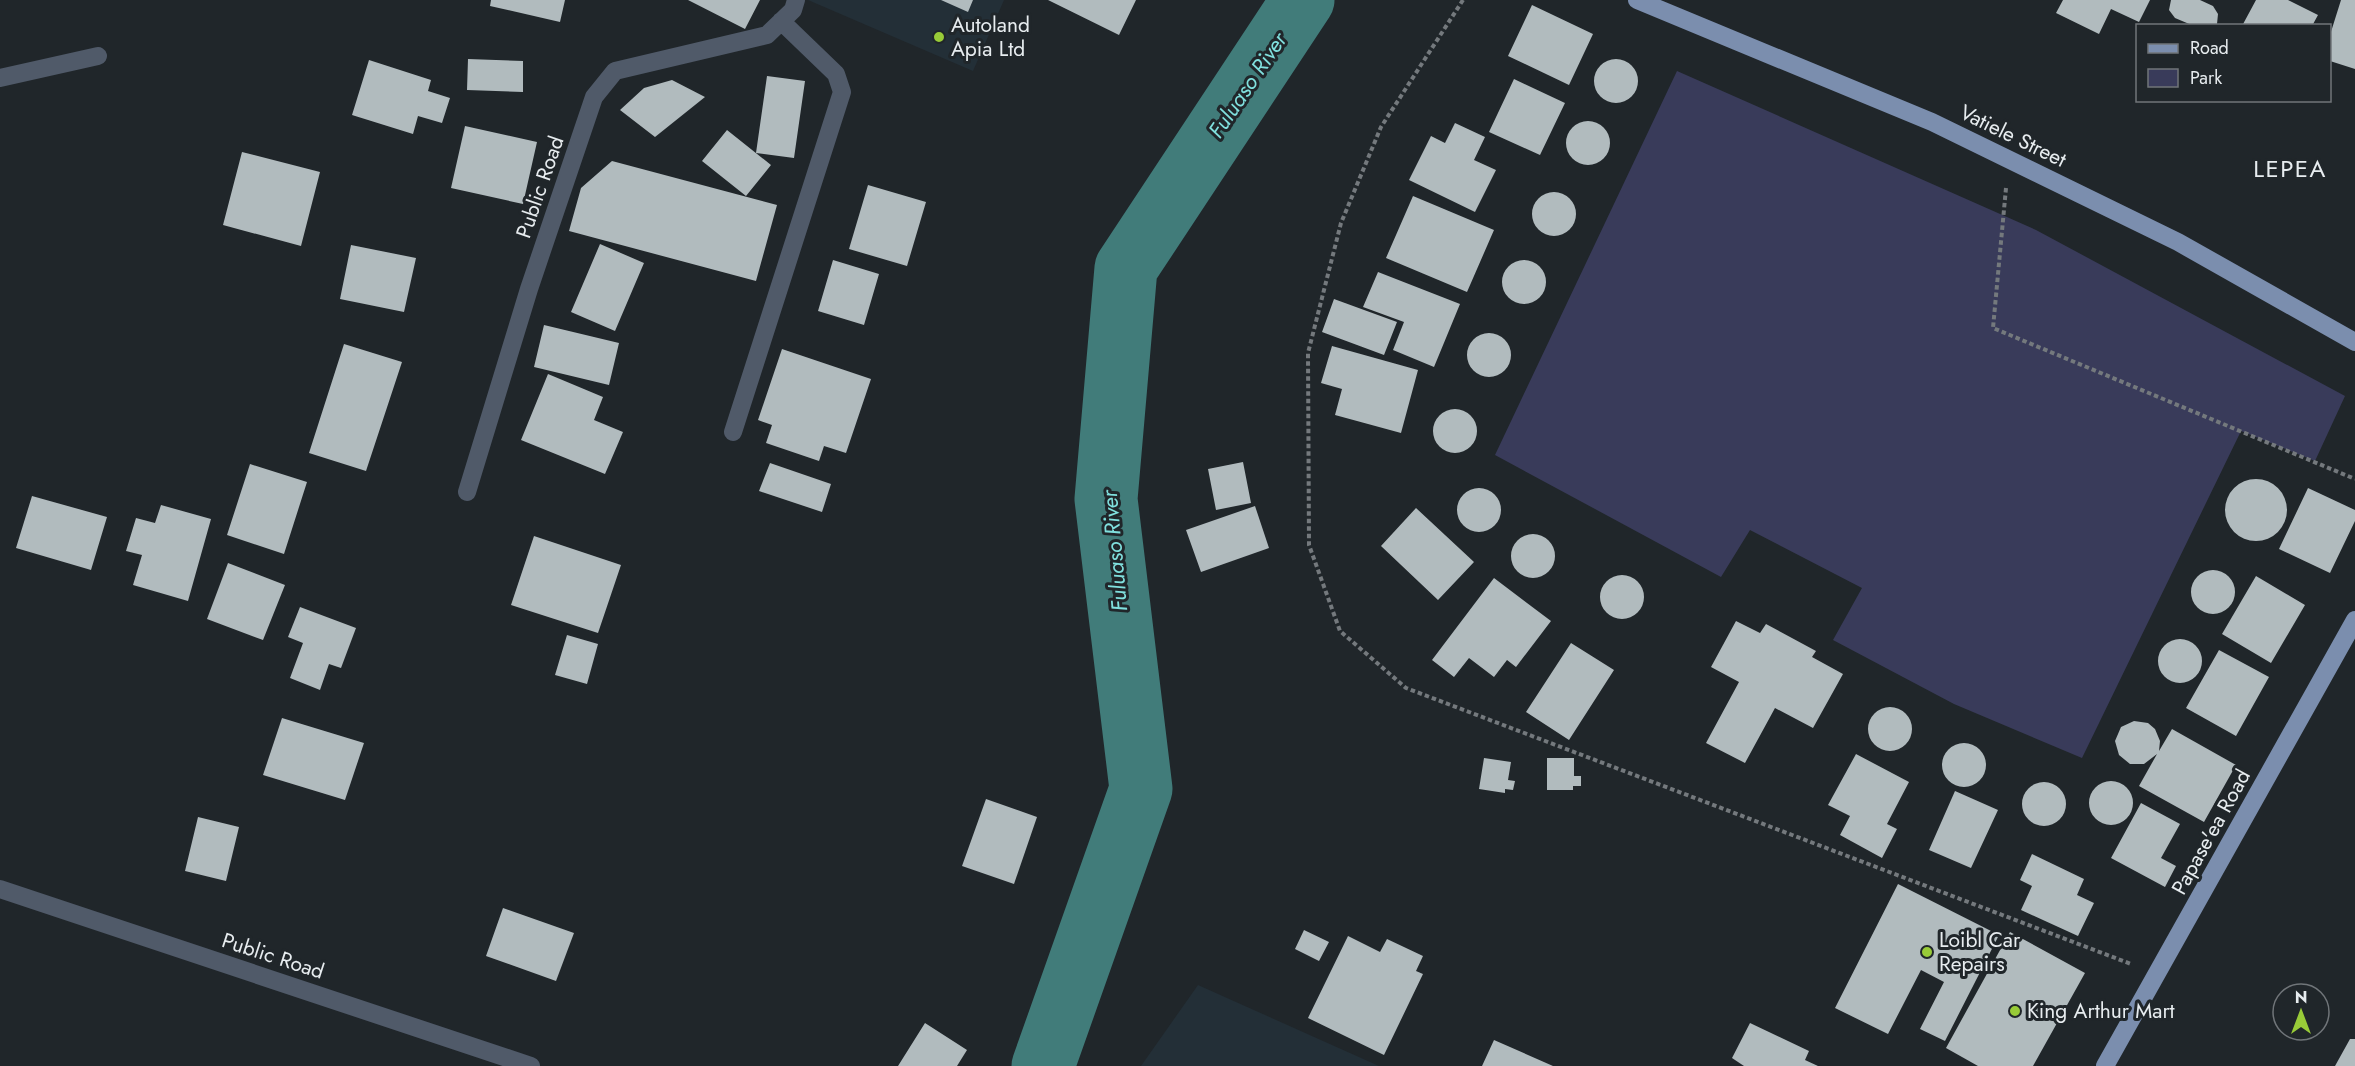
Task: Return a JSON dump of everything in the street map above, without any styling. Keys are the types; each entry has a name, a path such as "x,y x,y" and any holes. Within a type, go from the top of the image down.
{"main road":[{"name":"Vatiele Street","path":"1637,0 1663,6 1932,122 2008,158 2178,242 2355,342"},
{"name":"Papase'ea Road","path":"2105,1066 2355,620"}],"street":[{"name":"Public Road","path":"467,492 529,288 594,97 615,71 767,35 793,9 796,0"},
{"path":"733,432 842,92 836,74 781,21"},
{"path":"0,78 98,56"},
{"name":"Public Road","path":"0,889 531,1066"}],"path":[{"path":"1463,0 1381,127 1341,223 1308,353 1309,545 1340,631 1406,688 2157,974"},
{"path":"2008,158 1993,328 2355,479"}],"shaded area":[{"name":"Autoland Apia Ltd","path":"808,0 1004,0 973,71"},
{"path":"1198,985 1379,1066 1141,1066"}],"green space":[{"path":"1677,71 2036,230 2345,396 2315,461 2241,431 2082,758 1954,704 1833,640 1862,588 1750,530 1721,577 1495,455"}],"building":[{"path":"491,0 565,0 560,22 490,6"},
{"path":"688,0 760,0 745,29"},
{"path":"941,0 973,0 968,12"},
{"path":"1048,0 1136,0 1119,35"},
{"path":"2063,0 2150,0 2139,22 2111,9 2099,34 2056,13"},
{"path":"2171,0 2200,0 2213,6 2218,14 2217,24 2189,24 2175,18 2169,10"},
{"path":"2256,0 2288,0 2318,15 2313,24 2243,24"},
{"path":"2341,0 2355,0 2355,69 2331,61 2331,32"},
{"path":"1532,5 1593,34 1569,85 1508,56"},
{"path":"468,59 523,61 523,92 467,90"},
{"path":"1616,59 1632,65 1638,81 1632,97 1616,103 1600,97 1594,81 1600,65"},
{"path":"369,60 431,80 428,91 450,98 442,123 418,116 413,134 352,115"},
{"path":"767,76 805,81 794,158 756,153"},
{"path":"1514,79 1565,103 1540,155 1489,132"},
{"path":"672,80 705,97 655,137 620,110 644,88"},
{"path":"1588,121 1604,127 1610,143 1604,159 1588,165 1572,159 1566,143 1572,127"},
{"path":"1455,123 1485,137 1474,160 1496,170 1475,212 1409,180 1431,136 1445,143"},
{"path":"465,126 537,142 523,204 451,188"},
{"path":"727,130 771,165 746,196 702,161"},
{"path":"242,152 320,172 301,246 223,225"},
{"path":"612,161 777,205 756,281 569,231 581,188"},
{"path":"868,185 926,202 907,266 849,249"},
{"path":"1554,192 1570,198 1576,214 1570,230 1554,236 1538,230 1532,214 1538,198"},
{"path":"1413,196 1494,230 1467,292 1386,258"},
{"path":"600,244 644,263 615,331 571,312"},
{"path":"351,245 416,258 404,312 340,299"},
{"path":"833,260 879,274 864,325 818,311"},
{"path":"1524,260 1533,261 1540,266 1545,273 1545,291 1540,298 1533,303 1524,304 1515,303 1508,298 1503,291 1502,282 1503,273 1508,266 1515,261"},
{"path":"1378,272 1460,304 1434,367 1393,350 1404,322 1363,307"},
{"path":"1334,299 1397,322 1384,355 1322,332"},
{"path":"544,325 619,343 609,385 534,367"},
{"path":"1489,333 1505,339 1511,355 1505,371 1489,377 1473,371 1467,355 1473,339"},
{"path":"344,344 402,362 366,471 309,453"},
{"path":"1332,346 1418,370 1401,433 1335,415 1342,389 1321,383"},
{"path":"782,349 871,379 846,453 824,446 819,461 766,443 772,425 758,420"},
{"path":"548,374 603,397 594,420 623,432 605,474 521,440"},
{"path":"1455,409 1471,415 1477,431 1471,447 1455,453 1439,447 1433,431 1439,415"},
{"path":"1243,462 1251,503 1216,510 1208,469"},
{"path":"770,463 831,484 822,512 759,491"},
{"path":"250,464 307,482 284,554 227,535"},
{"path":"2256,479 2268,481 2278,488 2285,498 2287,510 2285,522 2278,532 2268,539 2256,541 2244,539 2234,532 2227,522 2225,510 2227,498 2234,488 2244,481"},
{"path":"1479,488 1495,494 1501,510 1495,526 1479,532 1463,526 1457,510 1463,494"},
{"path":"2308,488 2355,510 2355,521 2330,573 2279,549"},
{"path":"32,496 107,517 91,570 16,548"},
{"path":"161,505 211,519 188,601 133,585 142,555 126,551 136,518 155,523"},
{"path":"1255,506 1269,548 1201,572 1186,530"},
{"path":"1416,508 1474,562 1438,600 1381,546"},
{"path":"1533,534 1549,540 1555,556 1549,572 1533,578 1517,572 1511,556 1517,540"},
{"path":"534,536 621,565 598,633 511,605"},
{"path":"228,563 285,585 263,640 207,619"},
{"path":"2213,570 2222,571 2229,576 2234,583 2234,601 2229,608 2222,613 2213,614 2204,613 2197,608 2192,601 2191,592 2192,583 2197,576 2204,571"},
{"path":"1622,575 1638,581 1644,597 1638,613 1622,619 1606,613 1600,597 1606,581"},
{"path":"2256,576 2305,605 2271,663 2222,634"},
{"path":"1494,578 1551,621 1516,667 1507,660 1494,677 1469,658 1454,677 1432,660"},
{"path":"300,607 356,628 341,668 329,664 320,690 290,678 303,643 288,637"},
{"path":"1736,621 1760,633 1766,624 1816,651 1812,657 1843,674 1813,728 1775,708 1745,763 1706,743 1739,682 1711,667"},
{"path":"567,635 598,644 587,684 555,675"},
{"path":"2180,639 2196,645 2202,661 2196,677 2180,683 2164,677 2158,661 2164,645"},
{"path":"1571,643 1614,670 1569,740 1526,712"},
{"path":"2219,650 2269,677 2236,736 2186,708"},
{"path":"1890,707 1906,713 1912,729 1906,745 1890,751 1874,745 1868,729 1874,713"},
{"path":"282,718 364,743 345,800 263,775"},
{"path":"2134,721 2148,723 2155,729 2160,741 2159,751 2172,729 2236,765 2204,822 2139,786 2157,754 2144,764 2130,764 2119,755 2115,741 2121,727"},
{"path":"1964,743 1980,749 1986,765 1980,781 1964,787 1948,781 1942,765 1948,749"},
{"path":"1856,754 1909,782 1887,824 1897,829 1882,858 1840,835 1850,816 1828,805"},
{"path":"1484,758 1511,762 1508,780 1515,781 1513,790 1505,789 1505,793 1479,789"},
{"path":"1547,758 1574,758 1574,776 1581,776 1581,786 1573,786 1573,790 1547,790"},
{"path":"2111,781 2119,782 2127,787 2132,795 2132,811 2127,819 2119,824 2111,825 2103,824 2095,819 2090,811 2089,803 2090,795 2095,787 2103,782"},
{"path":"2044,782 2060,788 2066,804 2060,820 2044,826 2028,820 2022,804 2028,788"},
{"path":"1955,791 1998,810 1971,868 1929,850"},
{"path":"986,799 1037,817 1014,884 962,866"},
{"path":"2141,803 2180,824 2161,858 2176,866 2165,887 2111,858"},
{"path":"198,817 239,827 226,881 185,871"},
{"path":"2032,854 2084,879 2077,895 2094,903 2078,936 2021,910 2032,886 2020,880"},
{"name":"Loibl Car Repairs","path":"1898,884 1999,935 1945,1041 1920,1029 1944,982 1921,970 1888,1034 1835,1008"},
{"path":"503,908 574,933 556,981 486,956"},
{"path":"1304,930 1329,942 1319,961 1295,949"},
{"name":"King Arthur Mart","path":"2010,932 2085,973 2033,1066 1978,1066 1946,1048"},
{"path":"1348,936 1380,952 1387,939 1423,956 1416,971 1423,974 1384,1055 1308,1018"},
{"path":"925,1023 967,1050 957,1066 898,1066"},
{"path":"1750,1023 1809,1051 1805,1060 1818,1066 1744,1066 1732,1058"},
{"path":"2350,1039 2355,1039 2355,1066 2335,1066"},
{"path":"1494,1040 1553,1066 1482,1066"}],"waterway":[{"name":"Fuluaso River","path":"1043,1066 1141,789 1106,499 1126,268 1303,0"}],"place":[{"name":"Autoland Apia Ltd","path":"939,37"},
{"name":"Loibl Car Repairs","path":"1927,952"},
{"name":"King Arthur Mart","path":"2015,1011"}],"district":[{"name":"LEPEA","path":"2290,169"}]}
